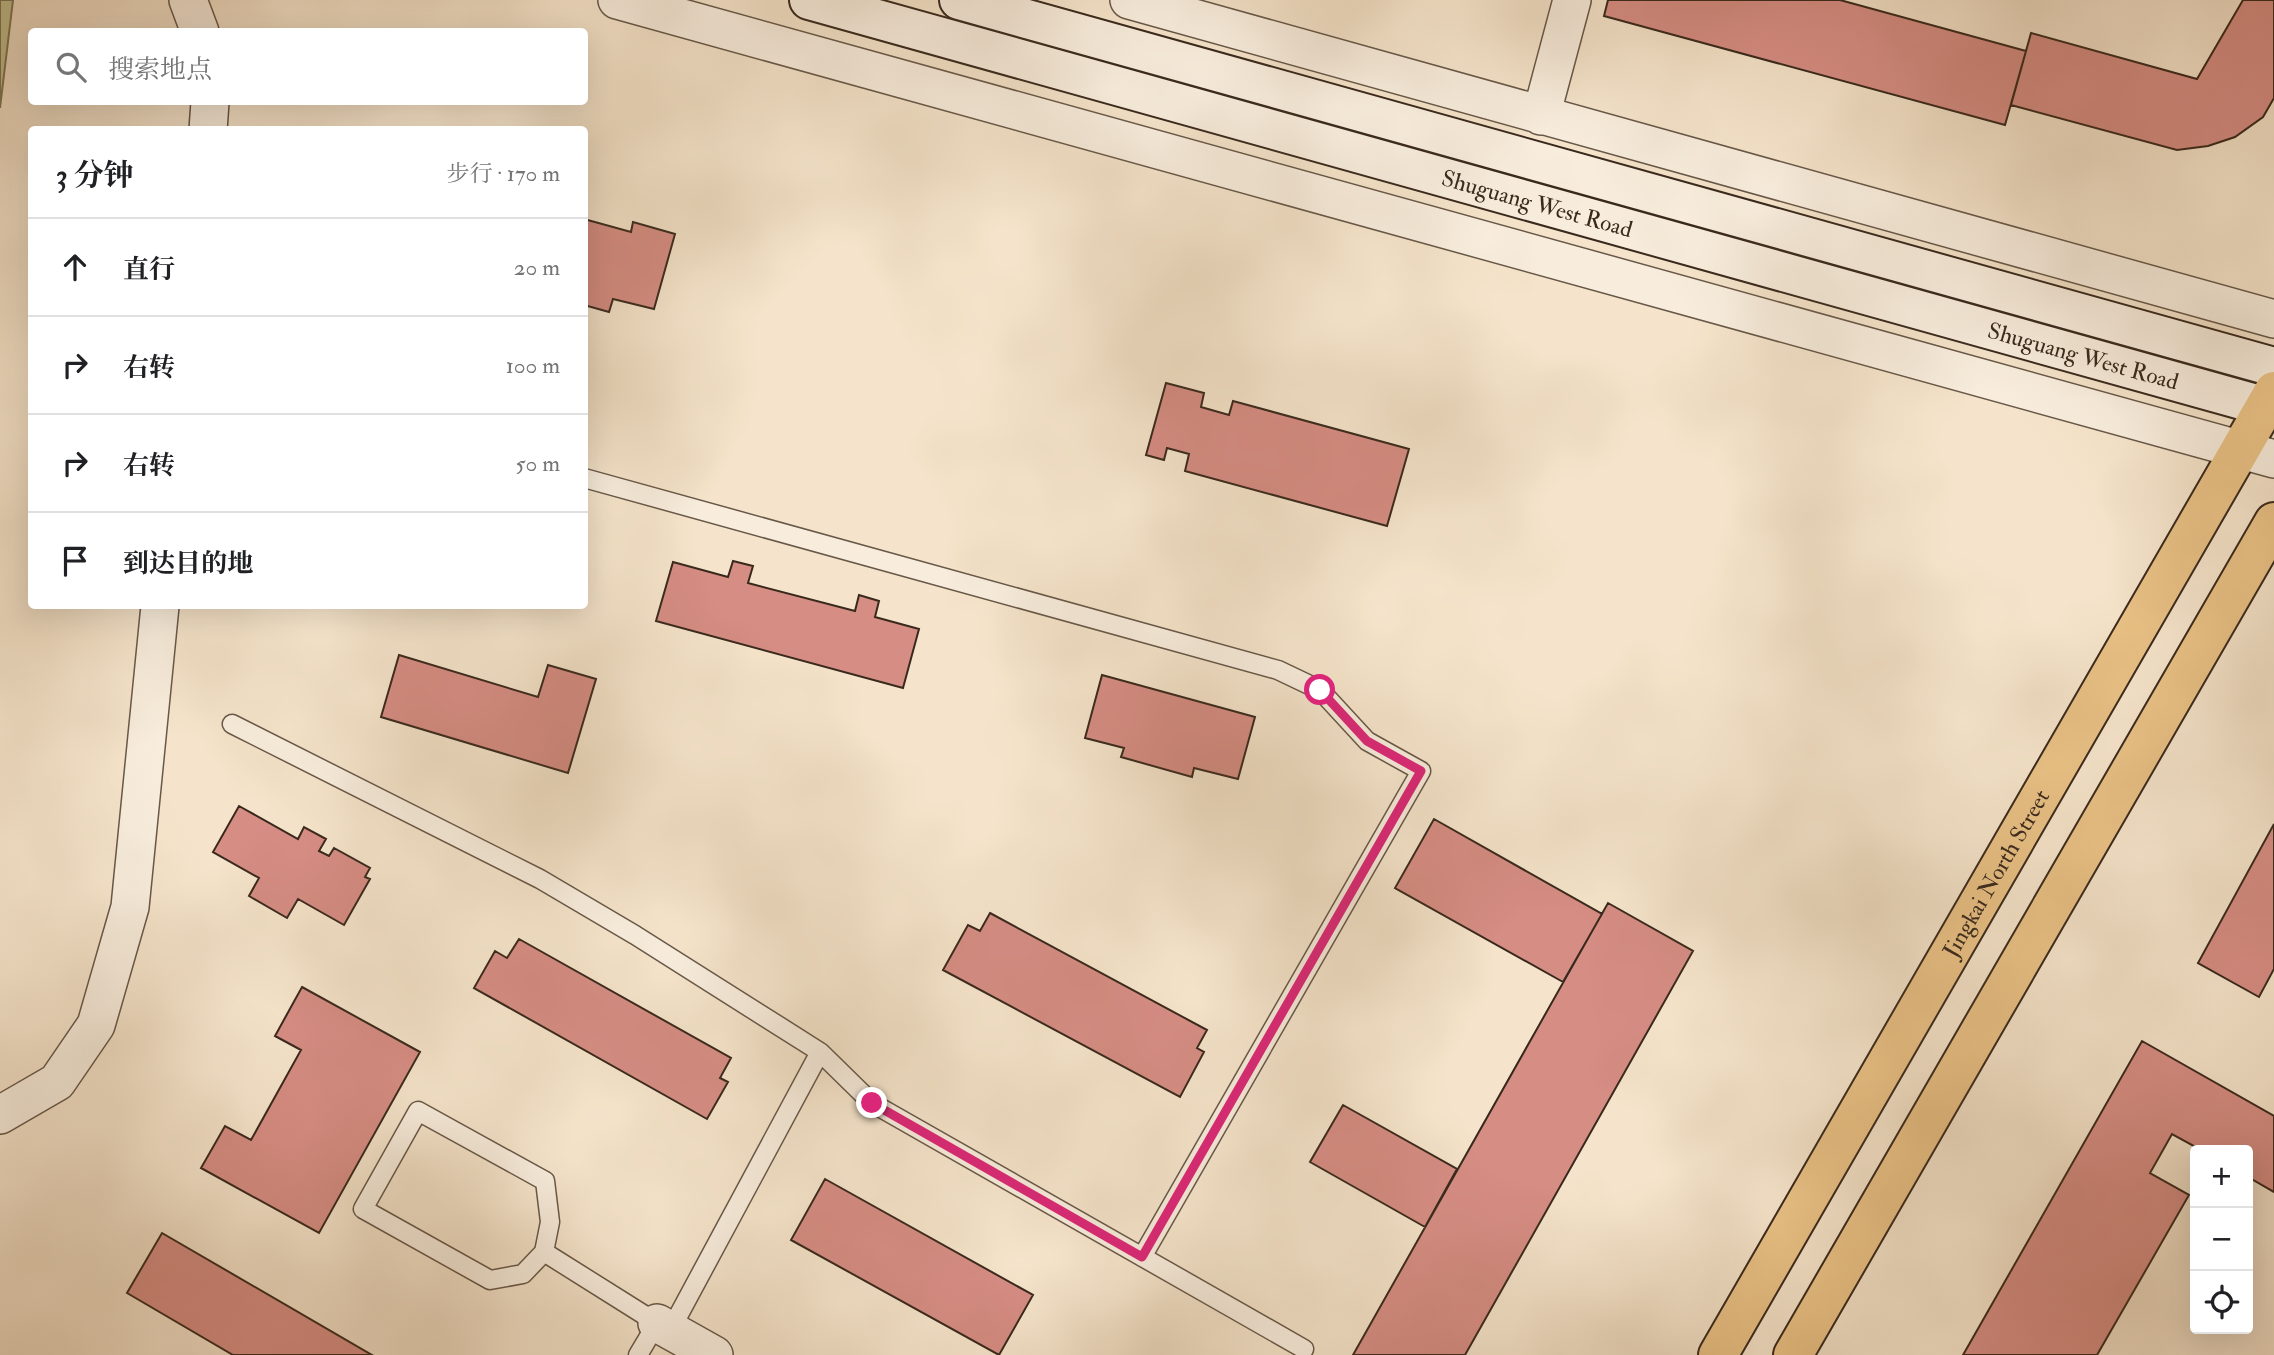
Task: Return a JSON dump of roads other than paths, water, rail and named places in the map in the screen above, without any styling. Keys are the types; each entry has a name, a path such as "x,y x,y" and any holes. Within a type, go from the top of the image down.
{"main road":[{"name":"Shuguang West Road","path":"809,0 2271,402"},
{"name":"Shuguang West Road","path":"976,2 2274,368"},
{"name":"Jingkai North Street","path":"1718,1355 2257,454 2271,402"},
{"path":"1793,1355 2274,522"}],"street":[{"path":"188,0 198,28"},
{"path":"617,0 2257,454"},
{"path":"1129,0 2274,319"},
{"path":"1541,116 1572,0"},
{"path":"208,126 210,105"},
{"path":"0,1115 57,1083 96,1024 130,907 160,609"},
{"path":"664,1327 714,1355"}],"lane":[{"path":"588,479 1278,670 1320,690 1367,741 1421,771 1142,1257"},
{"path":"232,724 540,878 820,1052 872,1103 1304,1349"},
{"path":"638,1355 664,1327 820,1052"},
{"path":"418,1111 545,1181 550,1222 544,1252 523,1274 490,1280 363,1209 418,1111"},
{"path":"544,1252 664,1327"}]}
